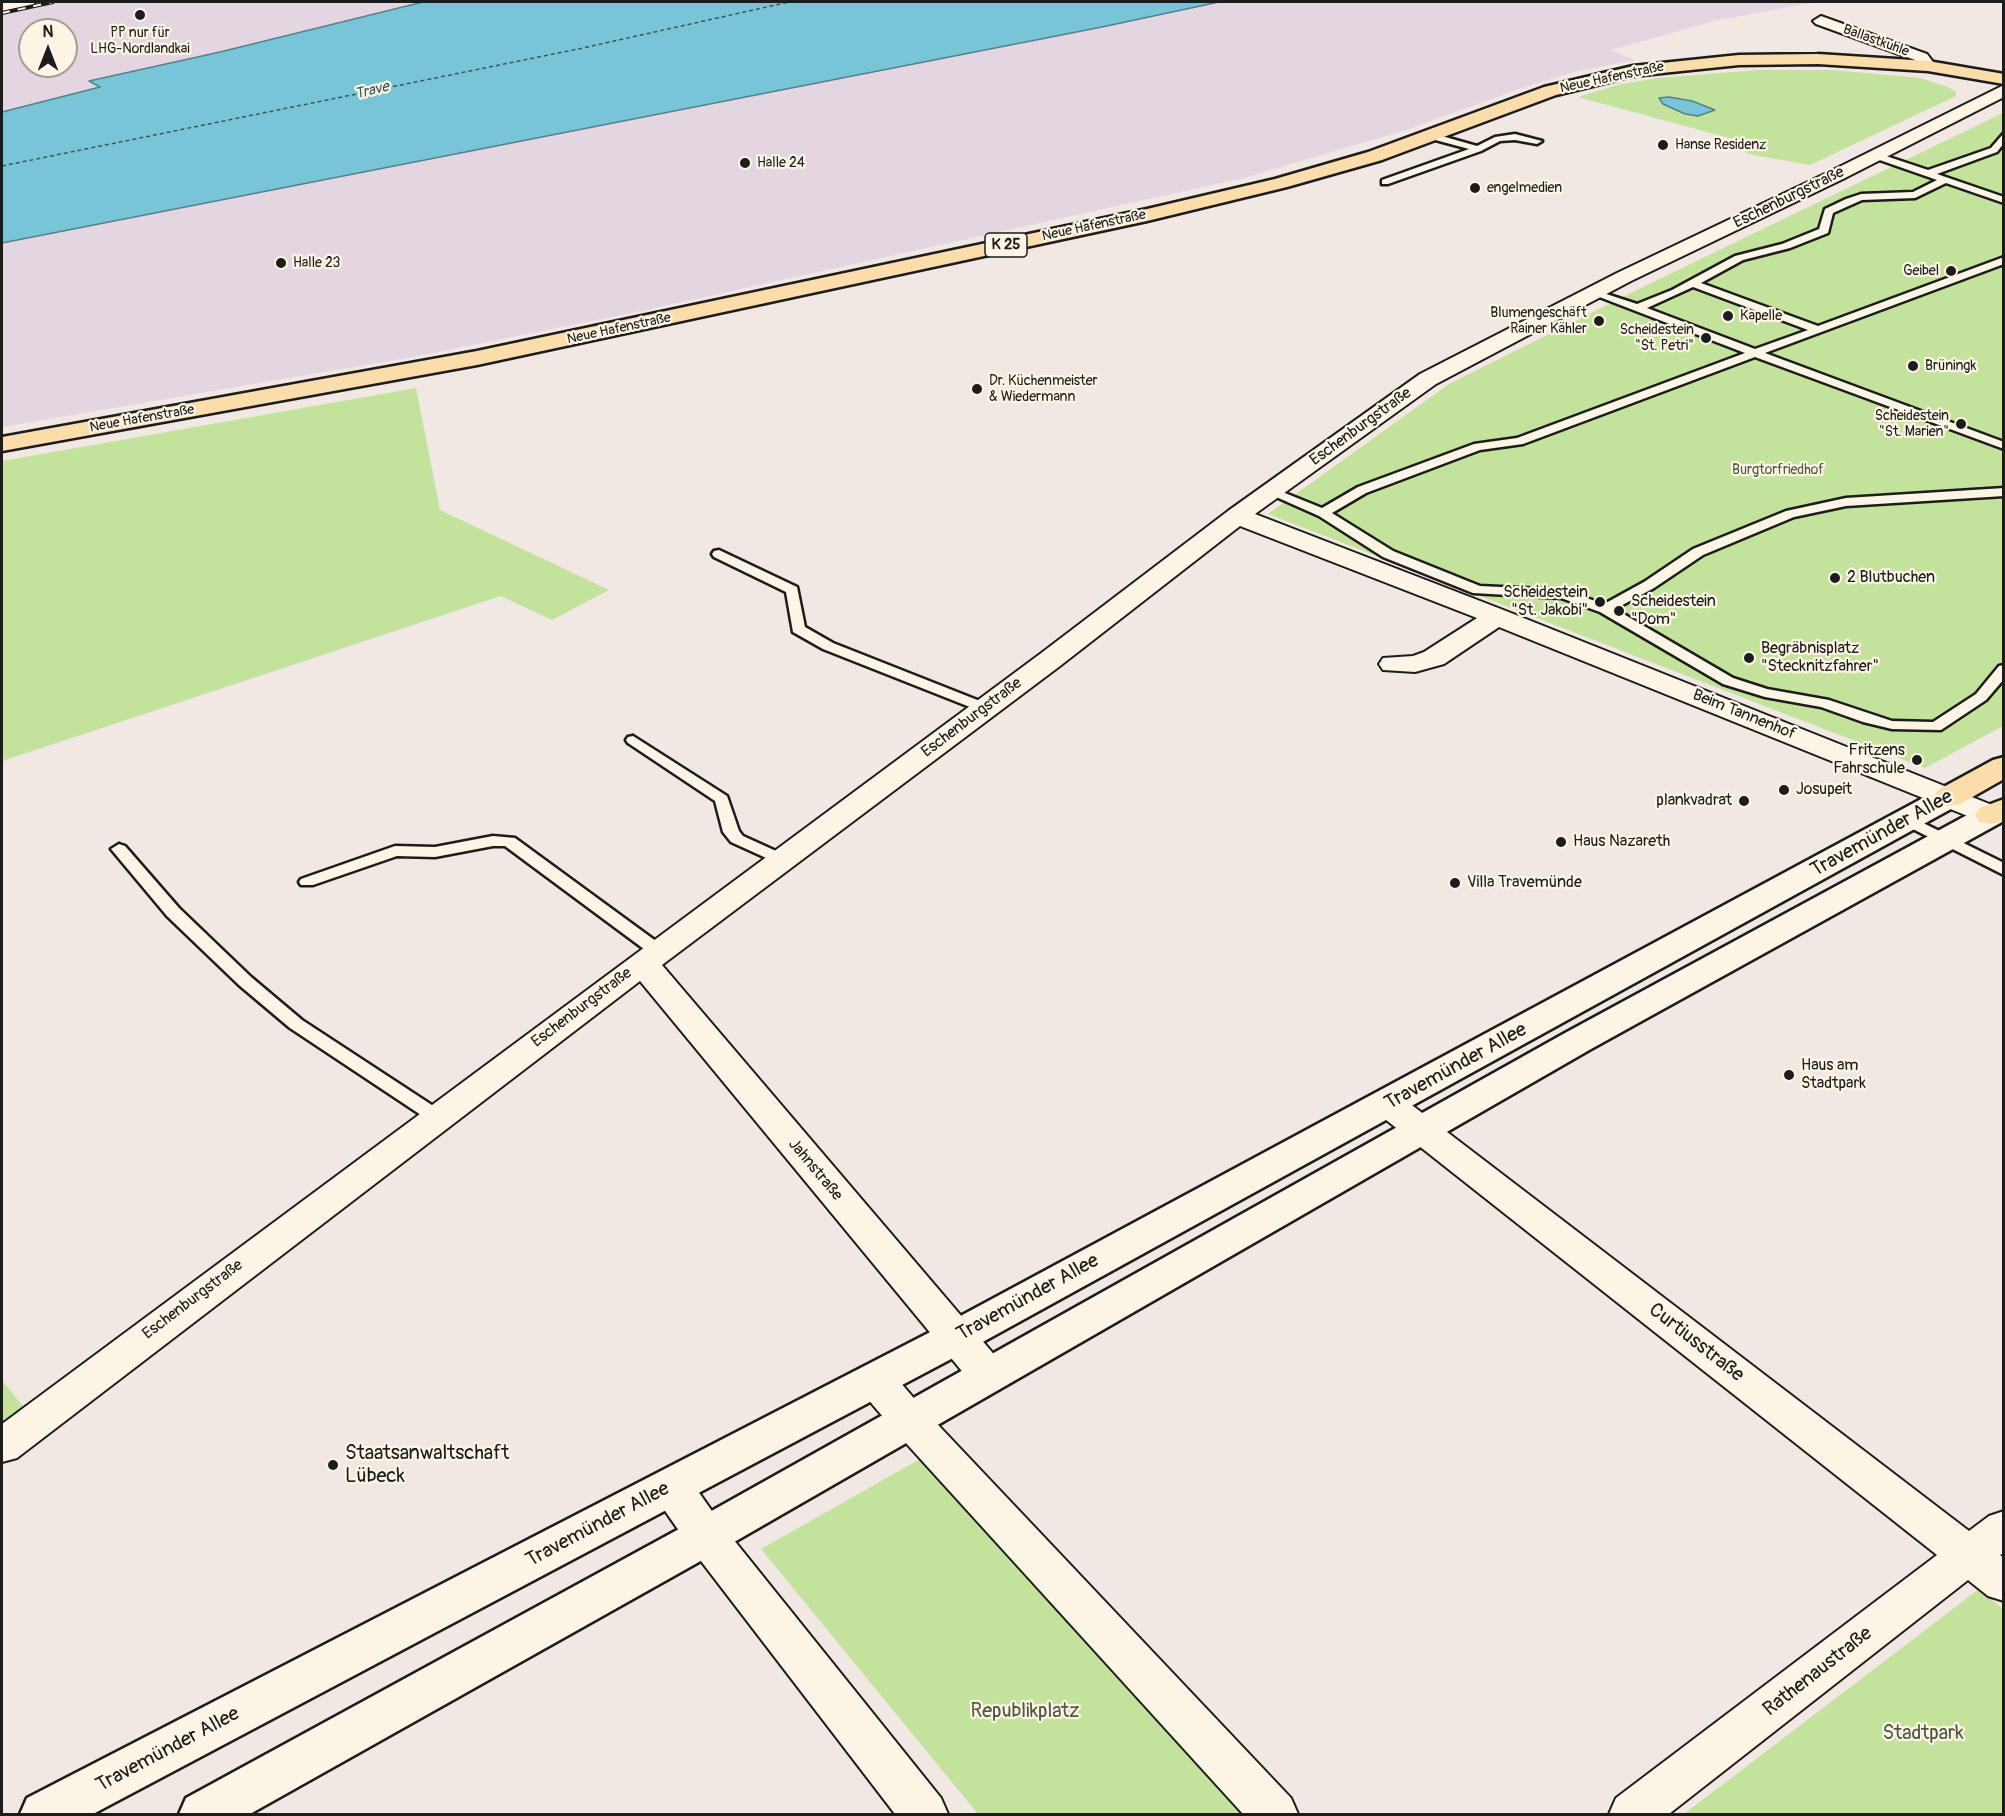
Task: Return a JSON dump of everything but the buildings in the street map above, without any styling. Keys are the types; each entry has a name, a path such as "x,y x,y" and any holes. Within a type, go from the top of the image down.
{"main road":[{"name":"Neue Hafenstraße","path":"2,444 466,360 712,309 1222,197 1353,162 1431,136 1550,91 1633,71 1683,64 1768,59 1818,59 1928,66 2004,79"},
{"name":"Travemünder Allee","path":"45,1815 955,1338 1388,1104 2004,766"},
{"name":"Travemünder Allee","path":"204,1815 706,1536 1422,1130 1997,812"}],"street":[{"path":"2,7 28,2"},
{"name":"Ballastkuhle","path":"1821,21 1921,57 1928,66"},
{"name":"Eschenburgstraße","path":"2,1446 1237,516 1428,379 1594,293 2004,90"},
{"name":"Beim Tannenhof","path":"1237,516 1949,797 1997,812"},
{"path":"1393,664 1415,664 1434,658 1497,617"},
{"name":"Jahnstraße","path":"650,957 955,1338 989,1376"},
{"name":"Curtiusstraße","path":"1388,1104 2004,1583"},
{"path":"875,1380 909,1420 1274,1815"},
{"path":"671,1486 706,1536 924,1815"},
{"name":"Rathenaustraße","path":"1633,1815 2004,1528"}],"lane":[{"path":"1431,136 1478,149"},
{"path":"1385,182 1498,140 1515,136 1537,141"},
{"path":"1927,174 1994,150 2004,136"},
{"path":"1874,155 2004,201"},
{"path":"1637,308 1739,258 1786,246 1824,231 1828,211 1849,201 1861,197 1915,195 1943,181"},
{"path":"1323,513 1362,490 1478,447 1519,441 2004,260"},
{"path":"1692,283 1815,330"},
{"path":"1594,293 2004,446"},
{"path":"1271,492 1323,513 1388,554 1478,590 1563,594 1605,609 1662,645 1728,681 1765,693 1824,703 1892,725 1936,727 1981,697 2004,669"},
{"path":"1605,609 1650,585 1698,552 1790,513 1846,502 2004,492"},
{"path":"719,554 792,590 798,629 818,641 985,708"},
{"path":"633,740 722,799 731,832 737,839 781,859"},
{"path":"1907,820 2004,870"},
{"path":"307,882 395,851 435,852 493,841 509,841 650,957"},
{"path":"118,849 173,912 245,981 296,1024 437,1117"}],"shaded area":[{"path":"2,2 423,2 90,81 101,87 2,112"},
{"path":"1219,2 1816,2 1718,20 1611,50 1635,60 1570,73 1406,130 1244,178 641,311 418,356 2,427 2,243"}],"green space":[{"path":"1758,70 1832,70 1920,78 1948,87 1956,92 1956,96 1810,165 1748,154 1740,147 1740,141 1578,97 1617,85 1658,78"},
{"name":"Burgtorfriedhof","path":"2003,113 2003,726 1925,768 1268,514 1449,384 1651,283"},
{"path":"416,388 440,510 609,590 552,620 501,596 2,761 2,461"},
{"path":"2,1380 25,1409 2,1427"},
{"name":"Republikplatz","path":"929,1454 1253,1814 978,1814 761,1549"},
{"name":"Stadtpark","path":"1979,1589 2003,1609 2003,1814 1684,1814"}],"water":[{"name":"Trave","path":"423,2 1219,2 2,243 2,112 100,87 89,81 220,52"},
{"path":"1669,97 1692,101 1715,110 1698,116 1685,114 1663,104 1659,98"}],"ferry route":[{"path":"2,166 583,48 789,2"}],"railway":[{"path":"2,13 53,2"}],"place":[{"name":"PP nur für LHG-Nordlandkai","path":"140,15"},
{"name":"Hanse Residenz","path":"1663,145"},
{"name":"Halle 24","path":"745,163"},
{"name":"engelmedien","path":"1475,188"},
{"name":"Halle 23","path":"281,263"},
{"name":"Geibel","path":"1951,271"},
{"name":"Kapelle","path":"1728,316"},
{"name":"Blumengeschäft Rainer Kähler","path":"1599,321"},
{"name":"Scheidestein \"St. Petri\"","path":"1706,338"},
{"name":"Brüningk","path":"1913,366"},
{"name":"Dr. Küchenmeister & Wiedermann","path":"977,389"},
{"name":"Scheidestein \"St. Marien\"","path":"1961,424"},
{"name":"2 Blutbuchen","path":"1835,578"},
{"name":"Scheidestein \"St. Jakobi\"","path":"1600,602"},
{"name":"Scheidestein \"Dom\"","path":"1619,611"},
{"name":"Begräbnisplatz \"Stecknitzfahrer\"","path":"1749,658"},
{"name":"Fritzens Fahrschule","path":"1917,760"},
{"name":"Josupeit","path":"1784,790"},
{"name":"plankvadrat","path":"1744,801"},
{"name":"Haus Nazareth","path":"1561,842"},
{"name":"Villa Travemünde","path":"1455,883"},
{"name":"Haus am Stadtpark","path":"1789,1075"},
{"name":"Staatsanwaltschaft Lübeck","path":"333,1465"}]}
